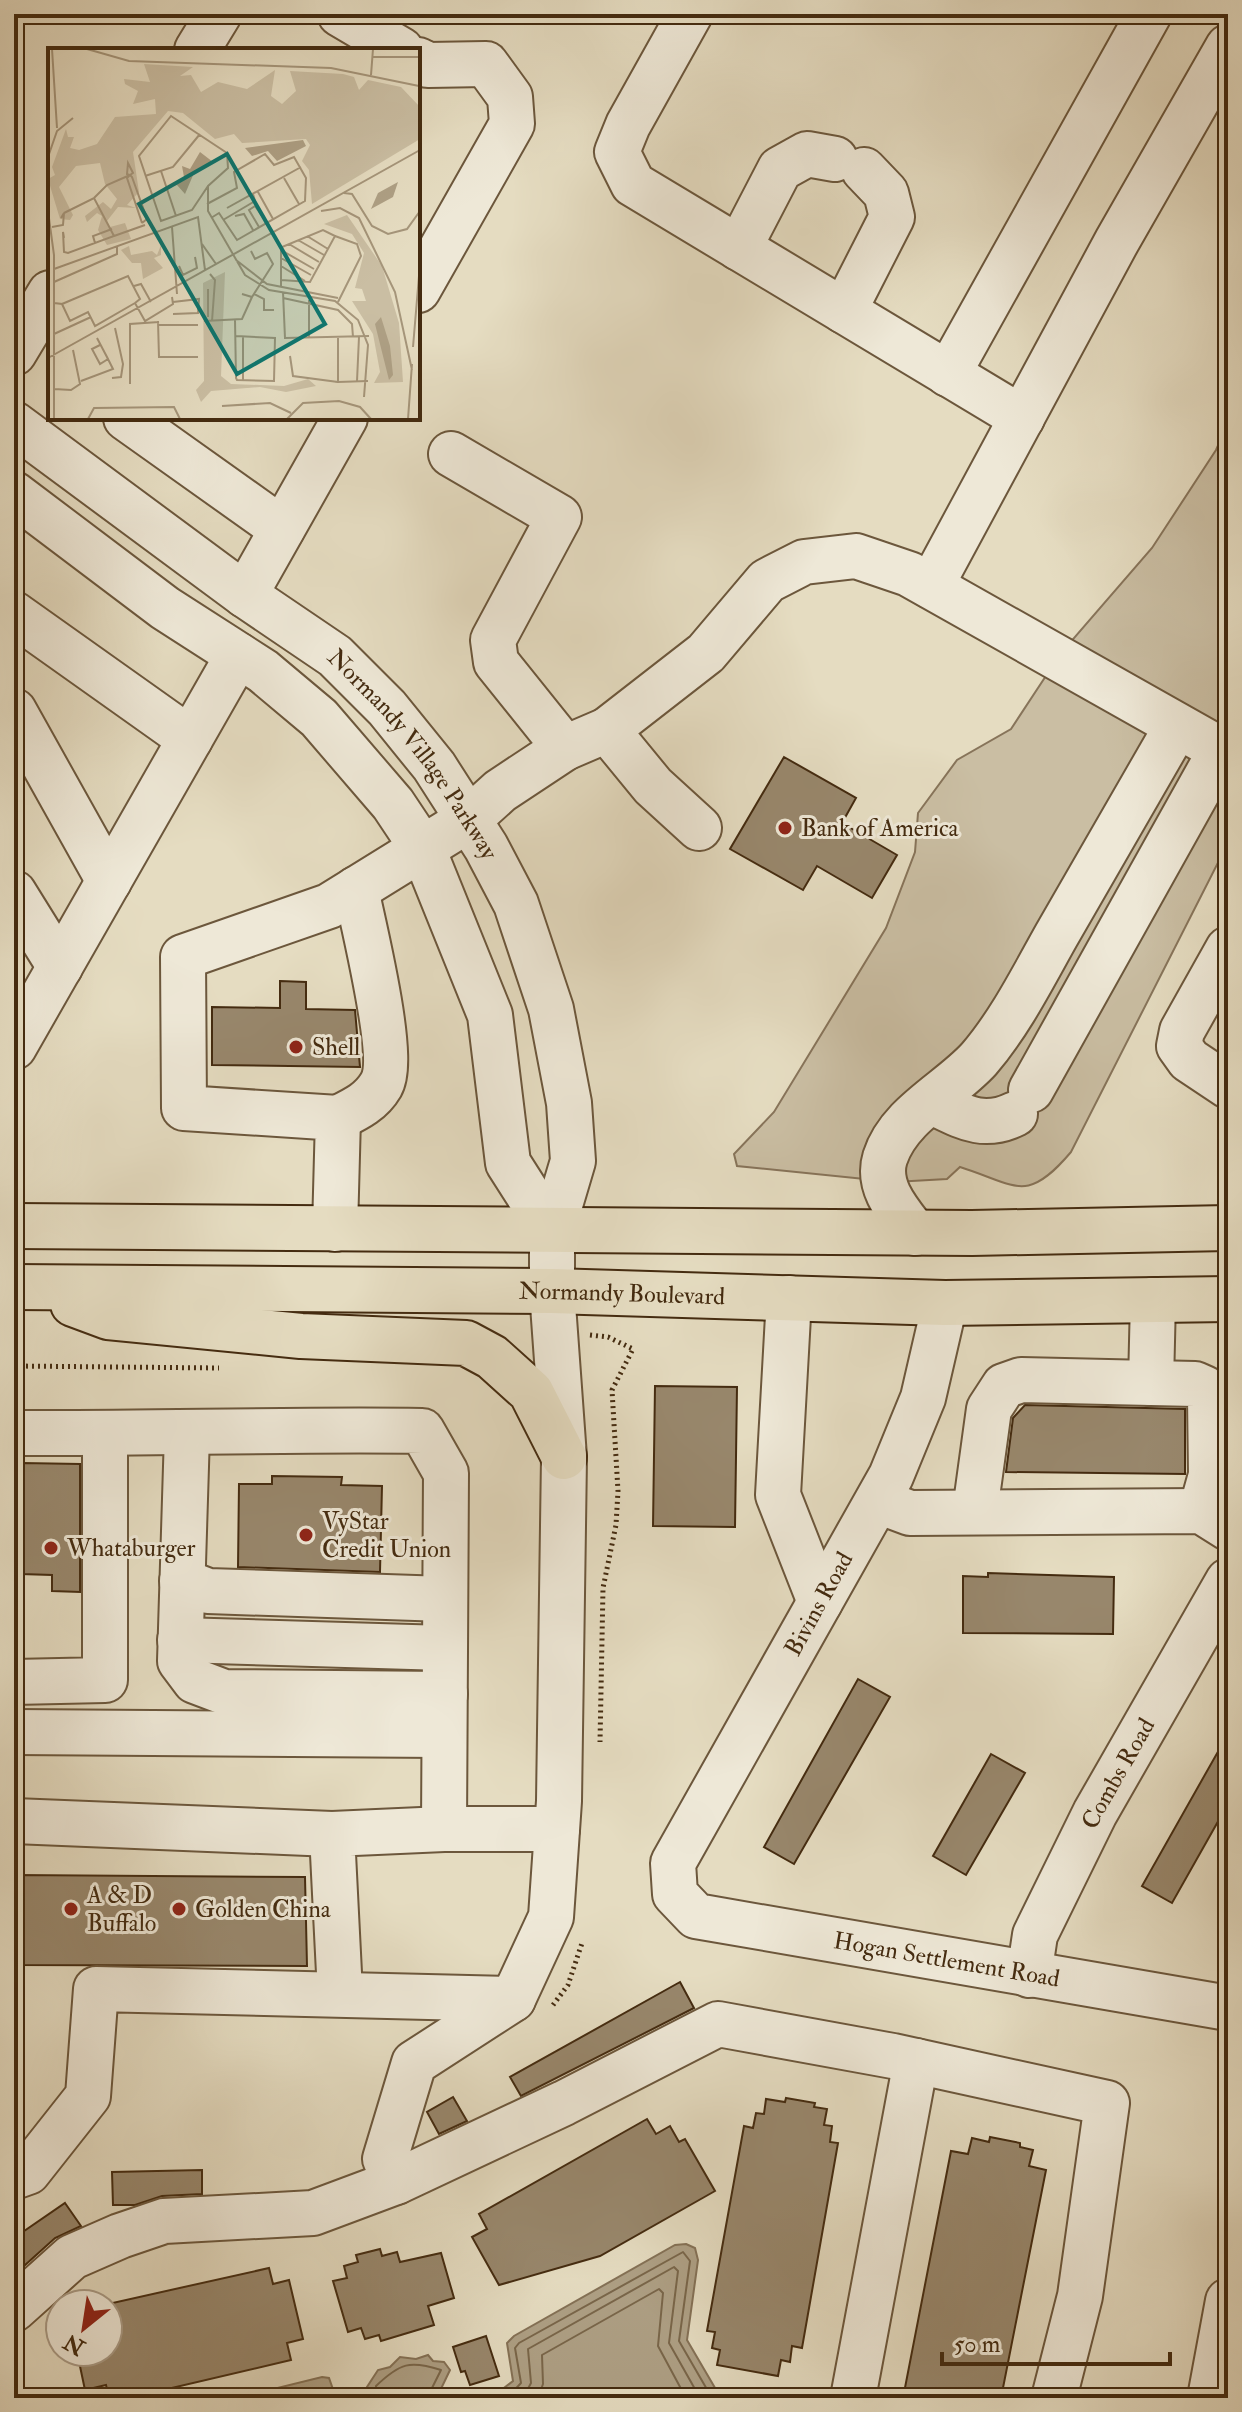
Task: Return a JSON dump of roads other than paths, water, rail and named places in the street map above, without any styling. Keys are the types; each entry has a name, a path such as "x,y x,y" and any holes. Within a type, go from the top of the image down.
{"main road":[{"path":"14,1226 915,1233 1228,1228"},
{"path":"20,1287 108,1317 301,1336 466,1343 492,1357 531,1392 564,1457"},
{"name":"Normandy Boulevard","path":"20,1287 552,1291 945,1303 1228,1299"}],"street":[{"path":"198,48 219,14"},
{"path":"340,14 398,48"},
{"path":"690,14 628,125 617,152 633,184 1022,418"},
{"path":"948,374 1149,14"},
{"path":"931,586 1228,47"},
{"path":"420,61 428,65 486,64 510,97 512,124 420,286"},
{"path":"739,248 780,169 807,154 850,164 886,193 892,217 844,311"},
{"path":"25,345 48,297"},
{"path":"129,420 282,529"},
{"path":"245,595 344,420"},
{"name":"Normandy Village Parkway","path":"14,424 245,595 335,656 387,708 434,766 516,904 551,1009 569,1103 573,1161 552,1232 552,1291 564,1457 557,1829 551,1917 513,1999"},
{"path":"451,454 559,517 493,640 496,662 565,748"},
{"name":"Normandy Village Parkway","path":"14,494 165,608 238,655 319,718 371,777 423,849 490,1015 508,1163 552,1232"},
{"path":"356,889 384,1036 384,1082 366,1104 338,1118 184,1108 183,957 329,906 356,889 423,849 468,820 500,791 565,748 607,730 706,653 767,581 804,562 856,556 909,574 1224,752 1023,1102 996,1123 971,1120 932,1102"},
{"path":"14,614 190,739"},
{"path":"14,1047 238,655"},
{"path":"14,711 109,881"},
{"path":"915,1233 885,1191 883,1162 900,1129 980,1057 1016,1005 1177,726"},
{"path":"607,730 653,786 699,828"},
{"path":"14,893 60,967"},
{"path":"1228,949 1182,1031 1179,1046 1189,1060 1228,1086"},
{"path":"335,1229 338,1118"},
{"path":"789,1298 778,1495 820,1602"},
{"path":"1151,1383 1153,1300"},
{"name":"Bivins Road","path":"675,1894 673,1863 878,1501 923,1398 945,1303"},
{"path":"878,1501 910,1513 975,1511 1214,1520 1210,1398 1204,1388 1195,1384 1021,1380 1004,1386 989,1409 975,1511"},
{"path":"14,1433 187,1434 311,1429 422,1431 446,1473 444,1829"},
{"path":"14,1682 105,1680 105,1434"},
{"path":"181,1621 187,1434"},
{"name":"Combs Road","path":"1029,1975 1035,1935 1088,1827 1228,1581"},
{"path":"181,1621 208,1591 445,1655"},
{"path":"181,1621 445,1655"},
{"path":"14,1732 445,1655"},
{"path":"14,1821 332,1834 444,1829 557,1829"},
{"path":"332,1834 340,1993"},
{"name":"Hogan Settlement Road","path":"675,1894 696,1916 1228,2008"},
{"path":"14,2177 28,2172 88,2096 96,1989 513,1999"},
{"path":"396,2182 385,2159 414,2063 513,1999"},
{"path":"14,2309 72,2257 164,2221 313,2213 396,2182 564,2103 718,2024 916,2061 1107,2103 1080,2296 1054,2398"},
{"path":"853,2398 916,2061"},
{"path":"1210,2398 1228,2301"}],"water":[{"path":"686,2244 695,2248 698,2260 687,2340 718,2393 770,2398 491,2398 513,2381 507,2343 514,2336 675,2245"},
{"path":"428,2355 433,2361 444,2362 450,2370 439,2393 426,2398 370,2398 367,2387 378,2370 390,2367 400,2357 416,2359"},
{"path":"322,2377 329,2378 336,2398 237,2398"}],"place":[{"name":"Bank of America","path":"785,828"},
{"name":"Shell","path":"296,1047"},
{"name":"VyStar Credit Union","path":"306,1535"},
{"name":"Whataburger","path":"51,1548"},
{"name":"A & D Buffalo","path":"71,1909"},
{"name":"Golden China","path":"179,1909"}]}
